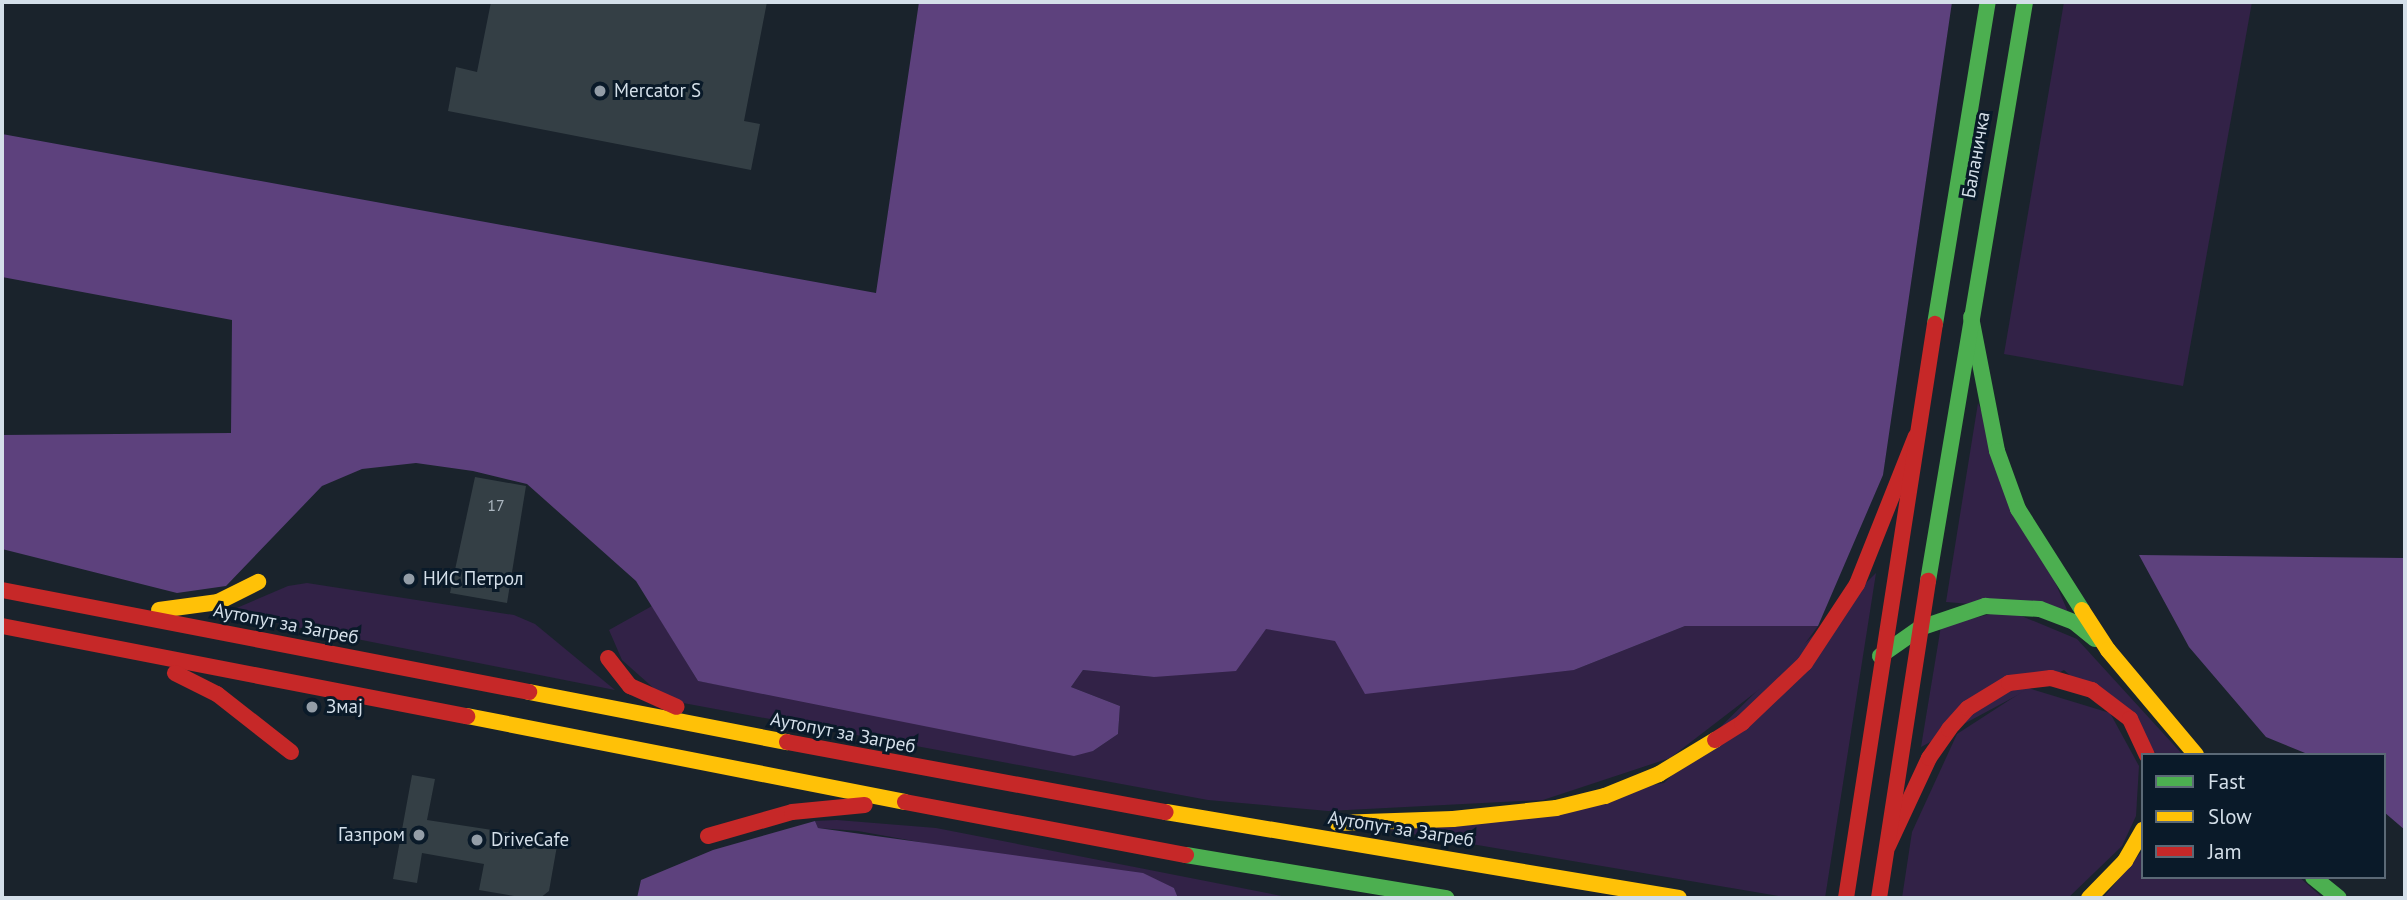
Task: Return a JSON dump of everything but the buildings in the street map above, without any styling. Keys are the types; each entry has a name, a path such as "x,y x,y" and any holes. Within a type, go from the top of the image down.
{"main road":[{"name":"Баланичка","path":"1916,436 1988,2"},
{"name":"Баланичка","path":"1888,846 1920,628 2025,2"},
{"path":"1959,175 1993,181"},
{"path":"1971,317 1997,451 2018,509 2108,650 2194,753"},
{"path":"1846,898 1880,656 1916,436"},
{"path":"1224,821 1370,824 1487,816 1593,799 1659,774 1742,723 1805,663 1857,584 1916,436"},
{"path":"107,611 200,606 230,598 258,582"},
{"name":"Аутопут за Загреб","path":"2,590 730,733 1679,898"},
{"path":"1880,656 1920,628 1967,609 2022,605 2074,622 2108,650"},
{"path":"2,626 1143,848 1446,898"},
{"path":"123,651 217,694 291,752"},
{"path":"608,658 641,694 730,733"},
{"path":"1879,898 1888,846 1929,758 1968,708 2010,683 2051,678 2092,690 2130,719 2146,753"},
{"path":"708,836 792,812 908,801"},
{"path":"2089,898 2125,861 2141,833"},
{"path":"1143,848 1261,885"},
{"path":"2315,879 2339,898"}],"shaded area":[{"path":"919,2 1952,2 1883,475 1818,626 1685,626 1574,670 1365,694 1335,641 1266,629 1236,671 1154,677 1083,670 1071,687 1120,706 1118,734 1093,751 1074,756 698,681 636,581 527,484 473,471 416,463 362,469 322,486 226,586 177,593 2,549 2,435 231,433 232,320 2,277 2,134 876,293"},
{"path":"2064,2 2252,2 2183,386 2004,354"},
{"path":"1978,403 2068,612 1946,602"},
{"path":"2139,555 2405,558 2405,830 2386,814 2386,753 2305,753 2266,737 2189,647"},
{"path":"1876,573 1825,898 1791,898 1389,830 1664,783"},
{"path":"307,583 514,615 535,624 615,690 225,613 288,586"},
{"path":"652,606 698,681 1093,751 1118,734 1120,706 1071,687 1083,670 1154,677 1266,628 1574,670 1685,626 1818,626 1786,669 1670,758 1543,800 1328,811 1208,800 667,700 622,660 609,630"},
{"path":"2007,610 2077,639 2181,753 2156,753 2064,670 1921,747 1941,626"},
{"path":"2028,688 2110,713 2139,766 2136,816 2122,846 2068,898 1902,898 1912,832 1957,734"},
{"path":"837,820 936,828 1292,898 1178,898 1174,888 858,831 818,828 815,821"},
{"path":"815,821 818,828 1143,873 1174,888 1178,898 637,898 641,880 713,850"},
{"path":"2141,852 2141,879 2301,879 2323,898 2103,898"}],"traffic: fast":[{"path":"1935,324 1988,2"},
{"path":"1928,581 2025,2"},
{"path":"1971,317 1997,451 2018,509 2082,610"},
{"path":"1880,656 1920,628 1985,606 2040,609 2074,622 2095,639"},
{"path":"1186,855 1446,898"},
{"path":"2315,879 2339,898"}],"traffic: slow":[{"path":"159,610 218,602 258,582"},
{"path":"2082,610 2108,650 2194,753"},
{"path":"529,692 787,742"},
{"path":"467,716 905,802"},
{"path":"1337,823 1453,819 1556,808 1605,796 1659,774 1715,740"},
{"path":"1166,812 1679,898"},
{"path":"2089,898 2125,861 2141,833"}],"traffic: jam":[{"path":"1846,898 1935,324"},
{"path":"1715,740 1742,723 1805,663 1857,584 1916,436"},
{"path":"1879,898 1928,581"},
{"path":"2,590 529,692"},
{"path":"2,626 467,716"},
{"path":"608,658 630,686 677,707"},
{"path":"175,673 217,694 291,752"},
{"path":"1888,846 1929,758 1949,729 1968,708 2009,683 2051,678 2092,690 2130,719 2146,753"},
{"path":"787,742 1166,812"},
{"path":"905,802 1186,855"},
{"path":"708,836 792,812 865,805"}],"place":[{"name":"Mercator S","path":"600,91"},
{"name":"НИС Петрол","path":"409,579"},
{"name":"Змај","path":"312,707"},
{"name":"Газпром","path":"419,835"},
{"name":"DriveCafe","path":"477,840"}]}
